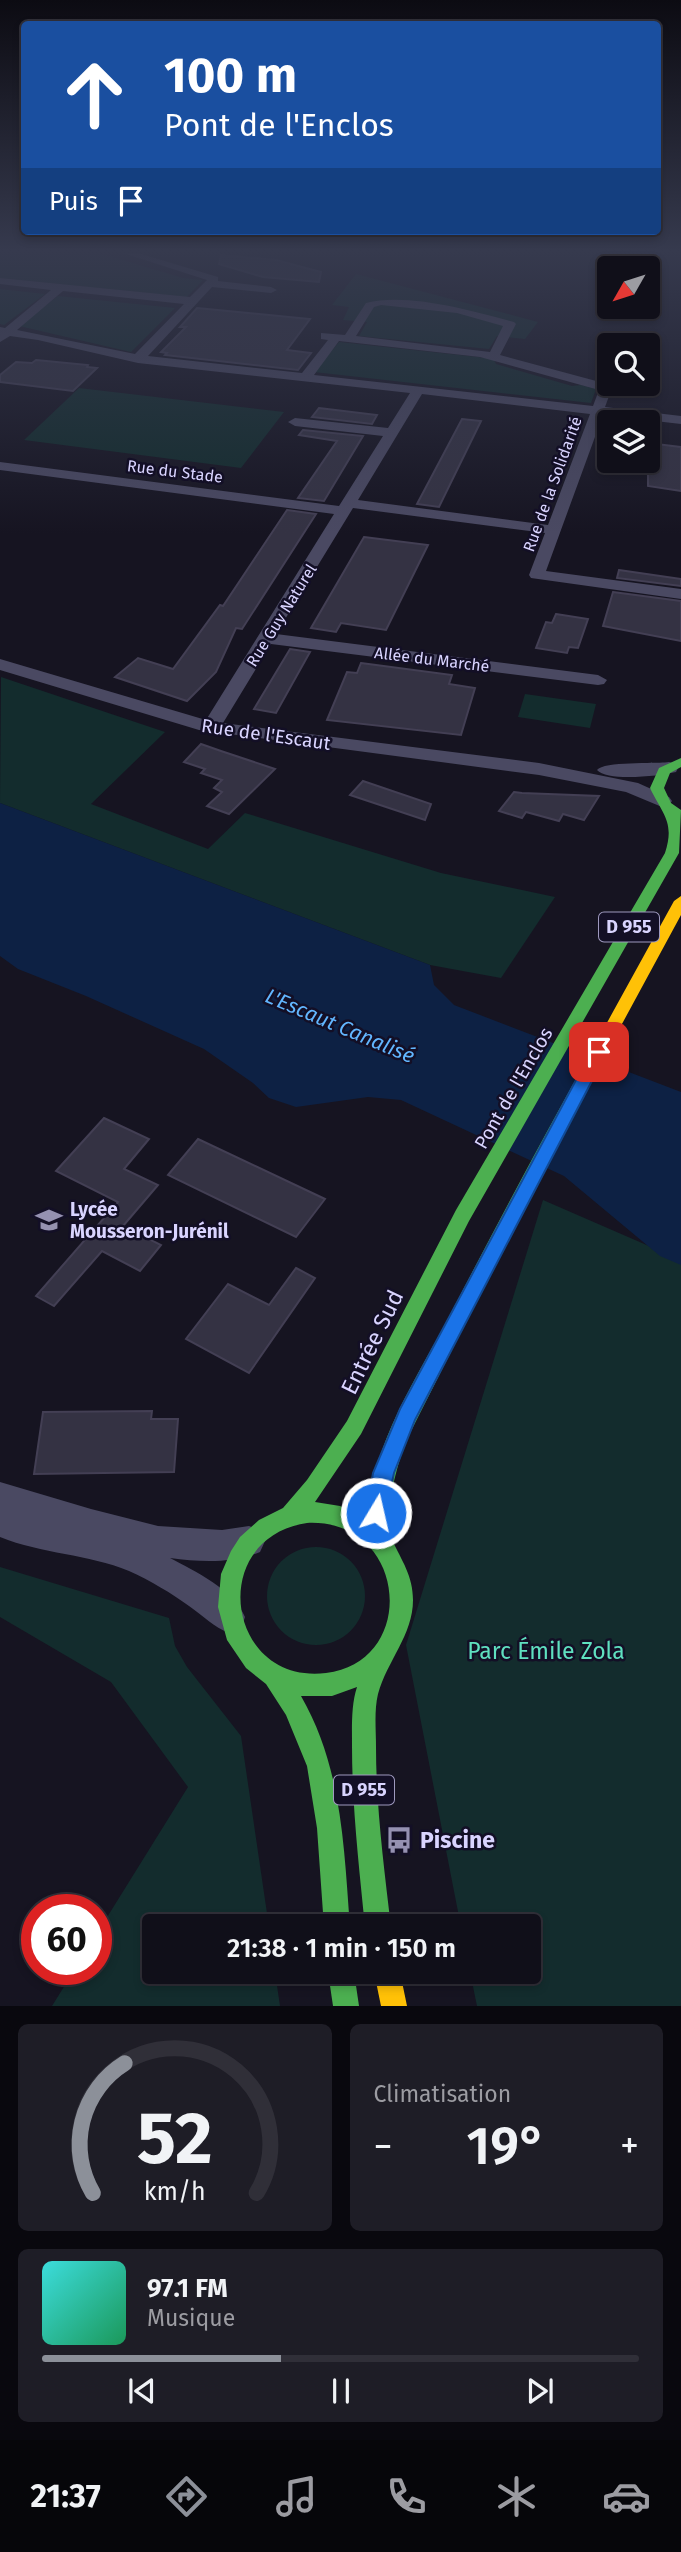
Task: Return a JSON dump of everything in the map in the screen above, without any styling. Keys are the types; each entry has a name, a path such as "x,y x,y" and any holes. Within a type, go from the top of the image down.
{"main road":[{"path":"671,809 658,792 657,783 675,765"},
{"name":"Pont de l'Enclos","path":"484,1181 675,845 677,829 671,809"},
{"name":"D 955","path":"381,1543 377,1500 390,1454 528,1182 681,901"},
{"name":"Entrée Sud","path":"291,1515 321,1483 352,1434 419,1298 484,1181"},
{"path":"316,1512 340,1515 363,1526 381,1543 395,1565 401,1605 395,1631 381,1655 361,1672 338,1682 312,1686 275,1676 246,1652 230,1618 229,1594 233,1570 252,1540 270,1525 291,1515 316,1512"},
{"name":"D 955","path":"377,1914 364,1798 364,1728 366,1695 381,1655"},
{"name":"D 955","path":"275,1676 301,1713 320,1763 336,1914"},
{"path":"343,1984 346,2006"},
{"path":"389,1984 394,2006"}],"street":[{"path":"73,347 138,359 597,411"},
{"path":"138,359 150,347"},
{"path":"305,378 329,347"},
{"path":"421,347 494,355 498,347"},
{"name":"Rue de la Solidarité","path":"494,355 606,388 598,410"},
{"name":"Rue Guy Naturel","path":"211,727 418,390"},
{"name":"Rue de la Solidarité","path":"597,414 537,575 681,594"},
{"path":"660,418 681,420"},
{"path":"295,422 392,433"},
{"name":"Rue du Stade","path":"0,466 347,507"},
{"path":"347,507 553,530"},
{"name":"Allée du Marché","path":"266,638 598,680"},
{"name":"Rue de l'Escaut","path":"0,664 163,716 211,727 539,769 631,787 671,809"},
{"name":"Rue de l'Escaut","path":"539,769 643,771 675,765"},
{"path":"0,1497 100,1526 182,1545 215,1547 252,1540"},
{"path":"0,1522 31,1534 97,1546 135,1559 188,1584 230,1618"}],"green space":[{"path":"108,347 136,347 131,352"},
{"path":"335,347 382,347 487,358 494,360 496,364 572,386 581,385 596,389 591,403 314,372"},
{"path":"79,388 284,412 241,468 24,440"},
{"path":"1,677 165,732 91,804 208,849 245,813 441,873 555,897 501,978 430,965 0,803"},
{"path":"525,694 596,704 590,728 518,717"},
{"name":"Parc Émile Zola","path":"543,1200 681,1260 681,2006 477,2006 472,1984 541,1984 541,1914 458,1914 406,1645"},
{"path":"316,1547 335,1550 351,1561 362,1577 365,1596 362,1615 351,1631 335,1642 316,1645 297,1642 281,1631 270,1615 267,1596 270,1577 281,1561 297,1550"},
{"path":"0,1567 169,1618 175,1646 187,1667 241,1736 267,1914 142,1914 142,1984 277,1984 280,2006 52,2006 65,1985 112,1985 112,1909 188,1787 111,1682 0,1617"}],"water":[{"name":"L'Escaut Canalisé","path":"0,803 430,965 434,985 454,1005 681,1092 681,1265 660,1256 564,1176 401,1100 368,1097 296,1107 269,1098 253,1083 204,1049 18,969 0,956"}],"building":[{"path":"166,347 290,347 287,350 311,353 298,370 165,355 167,353 161,352"},
{"path":"36,360 97,368 73,391 0,382 0,375 16,362 32,363"},
{"path":"319,408 377,415 372,424 312,417"},
{"path":"462,419 481,421 439,507 417,504"},
{"path":"303,430 363,436 324,501 298,498 337,441 299,435"},
{"path":"660,444 681,447 681,491 648,486 648,473 660,473"},
{"path":"287,510 316,514 242,629 236,628 216,672 187,701 115,677 138,658 173,669 220,605 223,606"},
{"path":"364,537 428,545 386,630 341,623 336,632 311,628"},
{"path":"619,570 681,579 681,586 617,578"},
{"path":"613,592 681,601 681,641 603,626"},
{"path":"556,614 588,619 578,648 569,647 567,653 536,648 546,622 552,623"},
{"path":"290,649 310,652 276,713 254,709"},
{"path":"361,663 452,675 449,684 475,688 461,735 327,720 347,672 357,673"},
{"path":"201,744 275,769 229,814 207,806 222,792 214,788 222,780 201,773 205,769 184,762"},
{"path":"363,781 431,804 425,820 350,795"},
{"path":"514,792 599,796 584,820 563,814 559,821 526,812 522,818 499,811"},
{"path":"104,1118 149,1139 124,1169 158,1185 123,1226 161,1245 140,1271 102,1251 54,1306 36,1296 118,1202 56,1171"},
{"path":"198,1139 325,1199 296,1237 168,1175"},
{"path":"296,1268 315,1278 249,1373 186,1339 228,1284 269,1305"},
{"path":"152,1411 151,1419 178,1419 174,1472 34,1474 43,1412"}],"traffic: fast":[{"path":"681,762 664,771 657,788 665,805 681,816"},
{"path":"291,1515 315,1487 354,1428 462,1215 672,853 678,835 669,808"},
{"path":"381,1543 379,1514 382,1487 399,1433 528,1182 595,1059"},
{"path":"315,1512 348,1519 376,1538 395,1566 402,1599 395,1632 376,1660 348,1679 315,1686 282,1679 254,1660 235,1632 228,1599 235,1566 254,1538 282,1519 315,1512"},
{"path":"377,1914 364,1798 364,1729 366,1695 381,1655"},
{"path":"275,1677 309,1737 319,1766 330,1828 336,1914"},
{"path":"343,1984 346,2006"}],"traffic: slow":[{"path":"595,1059 681,901"},
{"path":"389,1984 394,2006"}],"place":[{"name":"Lycée Mousseron-Jurénil","path":"49,1220"},
{"name":"Piscine","path":"399,1840"}],"route":[{"path":"376,1513 383,1473 407,1416 528,1182 599,1052"}]}
